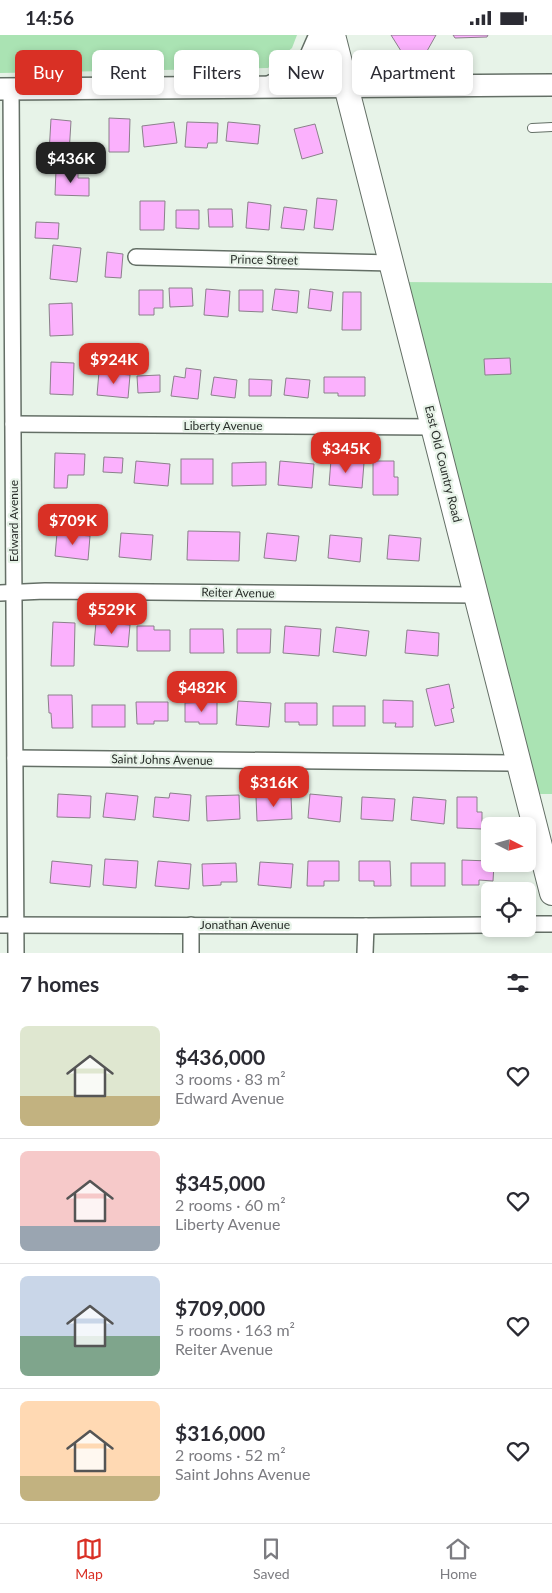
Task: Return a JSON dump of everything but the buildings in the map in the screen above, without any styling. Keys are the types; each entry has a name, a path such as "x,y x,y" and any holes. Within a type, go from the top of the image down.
{"main road":[{"name":"East Old Country Road","path":"333,35 519,763 544,850 552,893"}],"street":[{"path":"266,87 290,79 309,60 320,35"},
{"path":"6,89 552,85"},
{"name":"Edward Avenue","path":"6,89 13,424 7,593 15,758 16,953"},
{"name":"Prince Street","path":"136,257 392,263"},
{"name":"Liberty Avenue","path":"13,424 433,427"},
{"name":"Reiter Avenue","path":"7,593 46,591 476,595"},
{"name":"Saint Johns Avenue","path":"15,758 519,763"},
{"path":"536,925 552,924"},
{"name":"Jonathan Avenue","path":"0,925 481,925"},
{"path":"191,925 191,953"},
{"path":"365,953 366,926"}],"lane":[{"path":"532,128 552,127"}],"green space":[{"path":"0,35 297,35 290,50 269,50 268,68 259,68 259,50 174,50 174,70 164,70 164,50 92,50 92,71 82,71 82,50 15,50 15,73 0,73"},
{"path":"397,282 552,283 552,794 527,794"}]}
